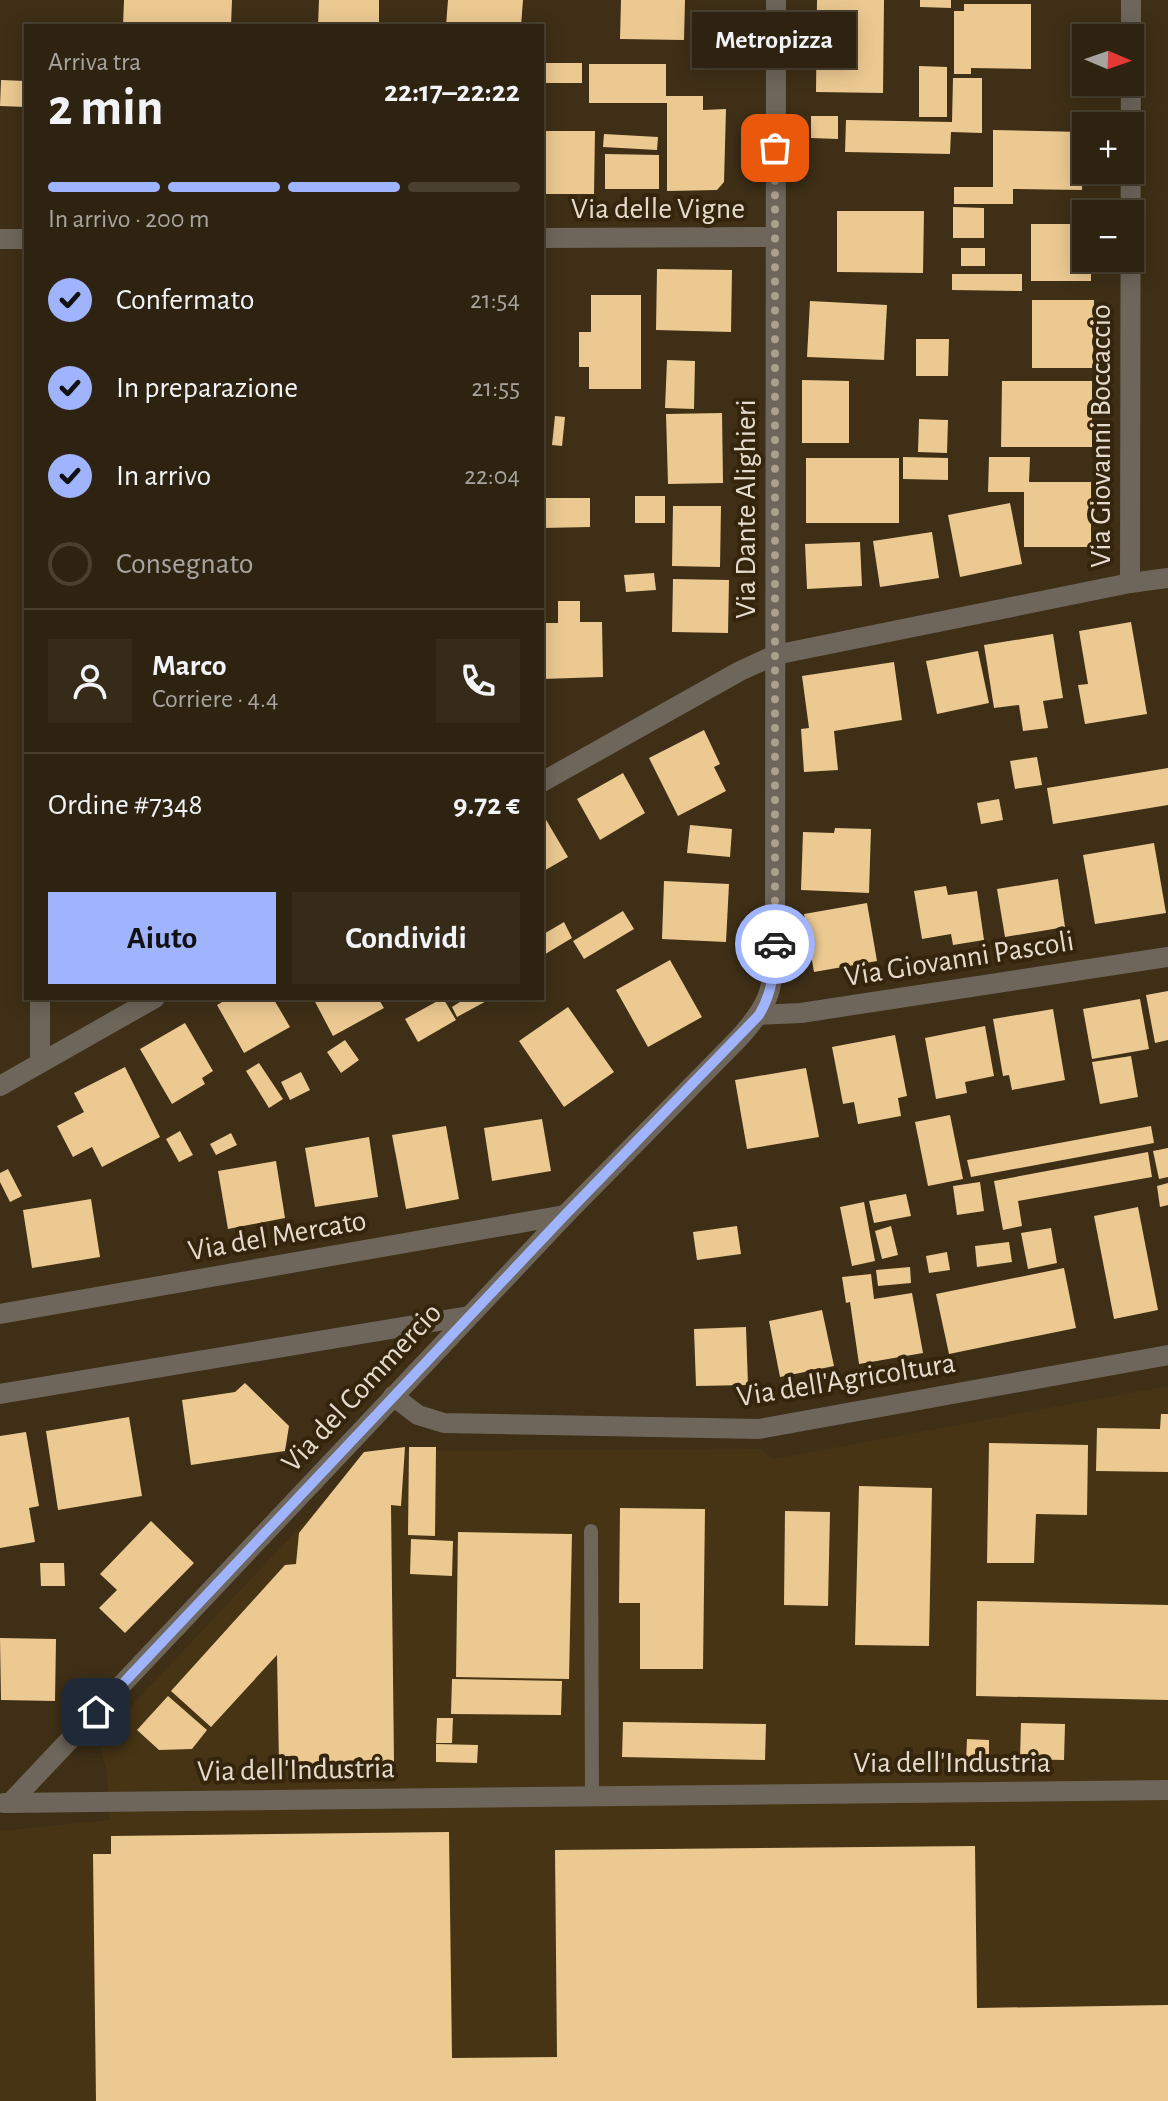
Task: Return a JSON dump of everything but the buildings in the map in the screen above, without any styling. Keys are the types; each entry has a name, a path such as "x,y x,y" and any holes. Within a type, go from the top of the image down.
{"street":[{"name":"Via Dante Alighieri","path":"759,1015 769,998 774,979 776,0"},
{"name":"Via Giovanni Boccaccio","path":"1130,583 1131,0"},
{"name":"Via delle Vigne","path":"544,238 774,237"},
{"path":"0,239 24,239"},
{"path":"544,781 740,671 775,655 1168,578"},
{"name":"Via Giovanni Pascoli","path":"759,1015 801,1013 1168,957"},
{"path":"40,1000 40,1062"},
{"path":"0,1086 151,1000"},
{"name":"Via del Commercio","path":"5,1802 759,1015"},
{"name":"Via del Mercato","path":"0,1314 565,1215"},
{"path":"0,1394 469,1316"},
{"name":"Via dell'Agricoltura","path":"393,1396 418,1415 444,1423 759,1429 1168,1355"},
{"name":"Via dell'Industria","path":"5,1802 1168,1790"}],"lane":[{"path":"591,1531 592,1794"}],"shaded area":[{"path":"1168,1386 1168,2101 0,2101 0,1831 109,1820 107,1771 98,1741 367,1456 414,1450 761,1449 773,1459"}],"way so far":[{"path":"775,148 775,944"}],"place":[{"name":"Metropizza","path":"775,148"}],"route":[{"path":"96,1712 565,1215 739,1038 769,998 774,979 775,944"}]}
